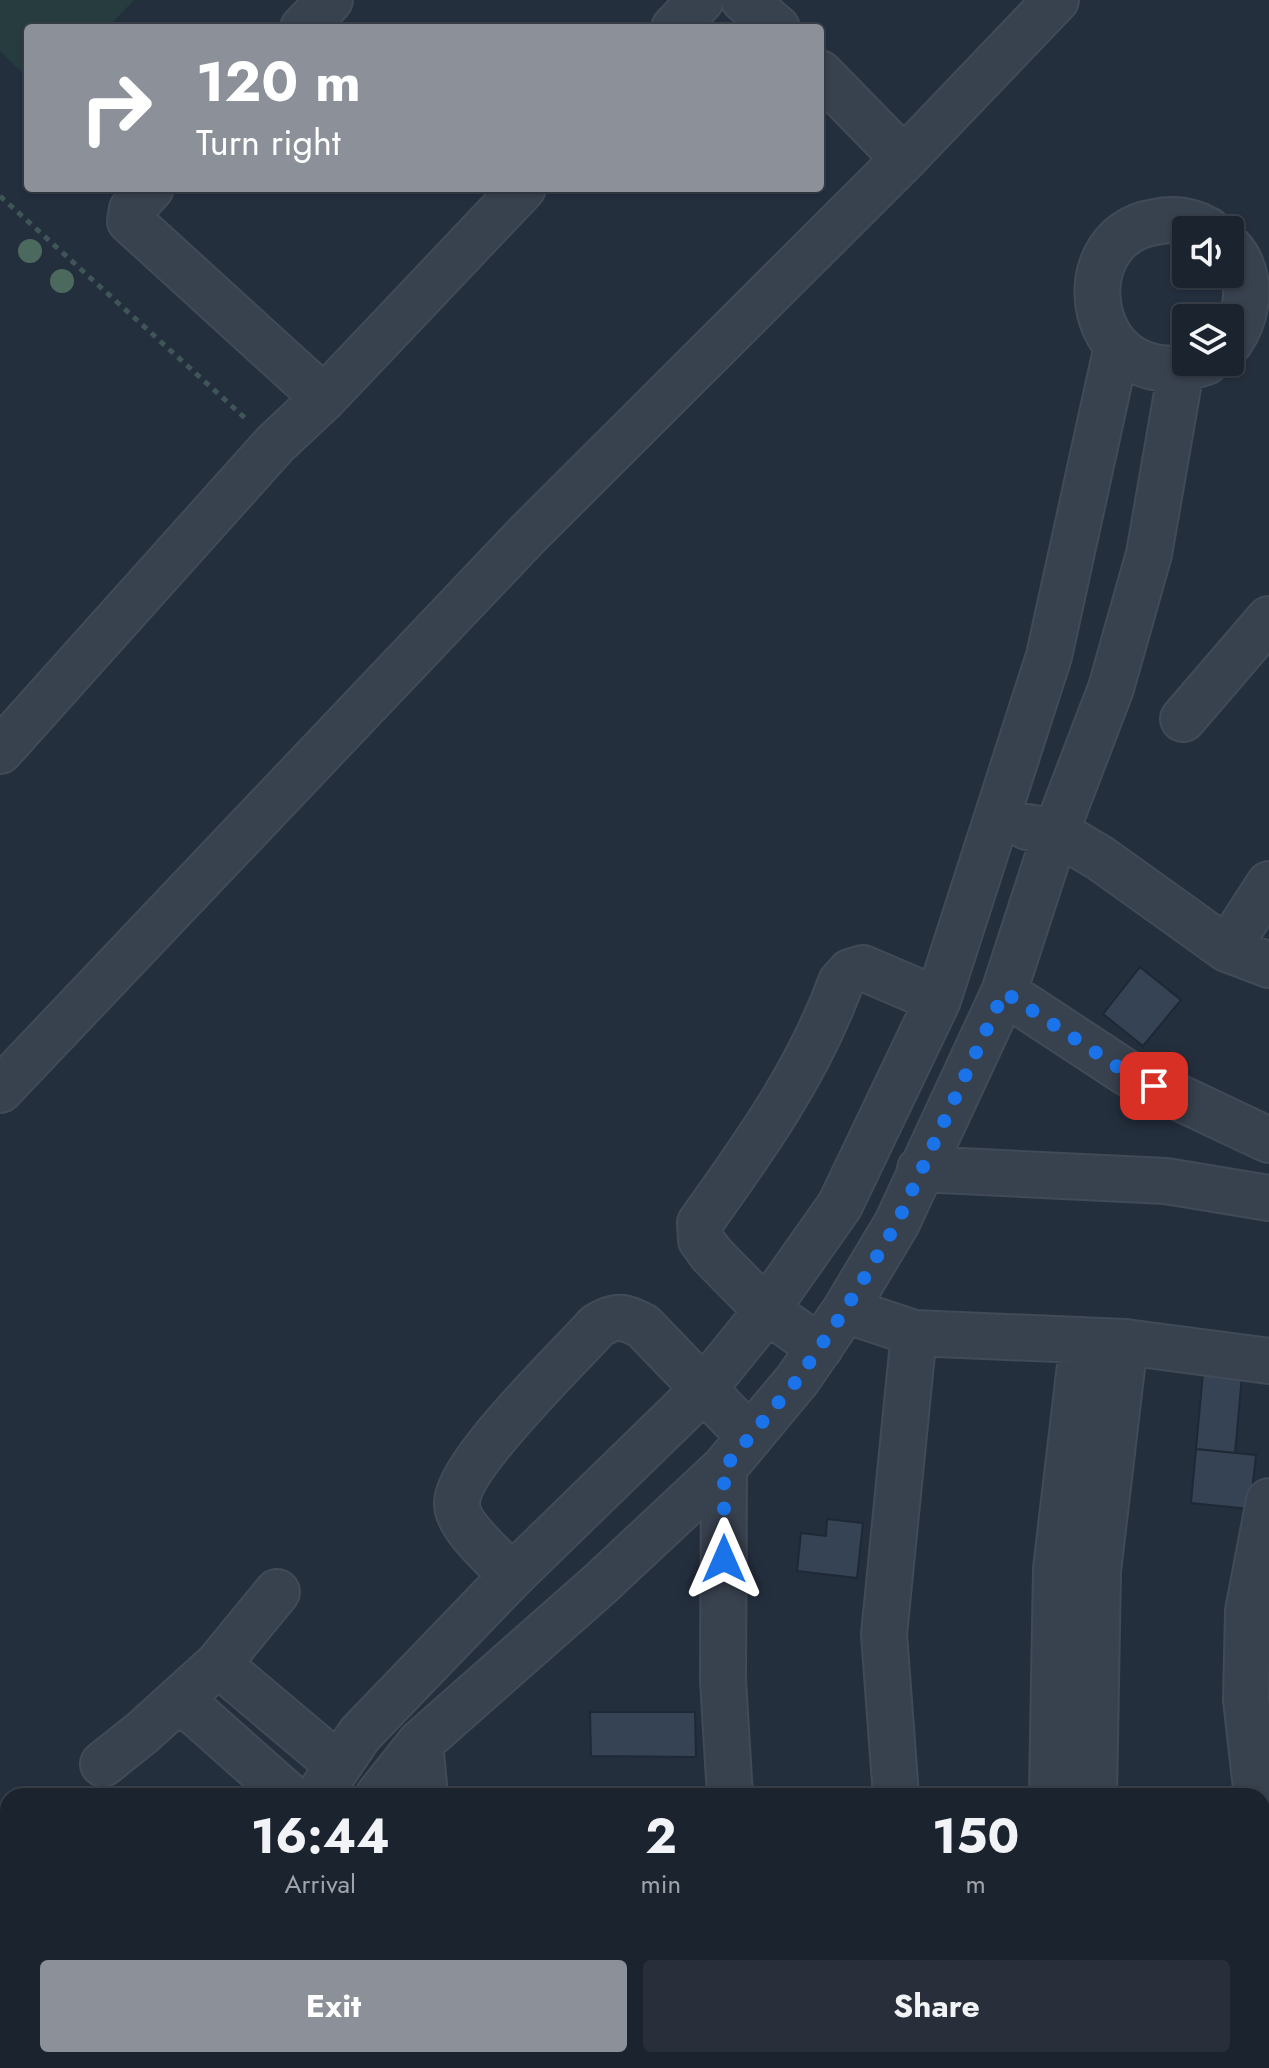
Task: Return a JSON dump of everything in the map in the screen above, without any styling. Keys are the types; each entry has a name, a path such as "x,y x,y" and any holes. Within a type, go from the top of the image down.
{"street":[{"path":"307,24 330,0"},
{"path":"678,24 701,0"},
{"path":"744,0 772,24"},
{"path":"0,1090 528,534 904,159 1056,0"},
{"path":"824,77 904,159"},
{"path":"147,192 132,209 130,221 324,398"},
{"path":"0,751 275,444 324,398 519,192"},
{"path":"1172,219 1147,223 1125,234 1108,253 1098,276 1096,301 1103,326 1117,346 1136,361 1158,369 1172,368"},
{"path":"1244,246 1269,244"},
{"path":"1244,275 1249,316"},
{"path":"319,1788 360,1734 523,1565 702,1391 766,1310 840,1205 938,1000 996,822 1049,656 1117,346"},
{"path":"384,1788 420,1743 582,1600 737,1453 820,1348 897,1223 1004,992 1056,832 1111,688 1149,554 1192,376"},
{"path":"1183,719 1269,619"},
{"path":"996,822 1056,832 1100,858 1227,949 1269,965"},
{"path":"1227,949 1269,884"},
{"path":"820,1348 766,1310 712,1255 701,1240 700,1223 774,1120 806,1066 841,982 850,972 863,968 938,1000"},
{"path":"1004,992 1127,1073 1269,1140"},
{"path":"920,1169 1166,1181 1269,1198"},
{"path":"845,1310 914,1333 1104,1341 1269,1361"},
{"path":"582,1600 523,1565 462,1522 457,1505 460,1489 485,1448 597,1326 611,1318 623,1317 643,1326 702,1391 737,1453 723,1680 730,1788"},
{"path":"895,1788 884,1634 914,1333"},
{"path":"1052,1788 1056,1569 1104,1341"},
{"path":"1094,1788 1104,1341"},
{"path":"1259,1788 1246,1700 1248,1611 1269,1501"},
{"path":"103,1764 218,1664 277,1592"},
{"path":"218,1664 317,1788"},
{"path":"180,1699 316,1788"},
{"path":"420,1743 424,1788"}],"path":[{"path":"0,196 275,444"}],"green space":[{"path":"0,0 134,0 111,24 24,24 24,74 0,51"}],"building":[{"path":"1140,967 1181,1000 1143,1046 1103,1014"},
{"path":"1203,1372 1242,1376 1235,1453 1196,1449"},
{"path":"1196,1449 1256,1455 1250,1509 1191,1503"},
{"path":"827,1519 863,1523 857,1578 797,1571 801,1533 826,1536"},
{"path":"590,1712 695,1712 696,1757 591,1756"}],"route":[{"path":"724,1559 724,1468 820,1348 897,1223 1004,992 1127,1073 1154,1086"}]}
